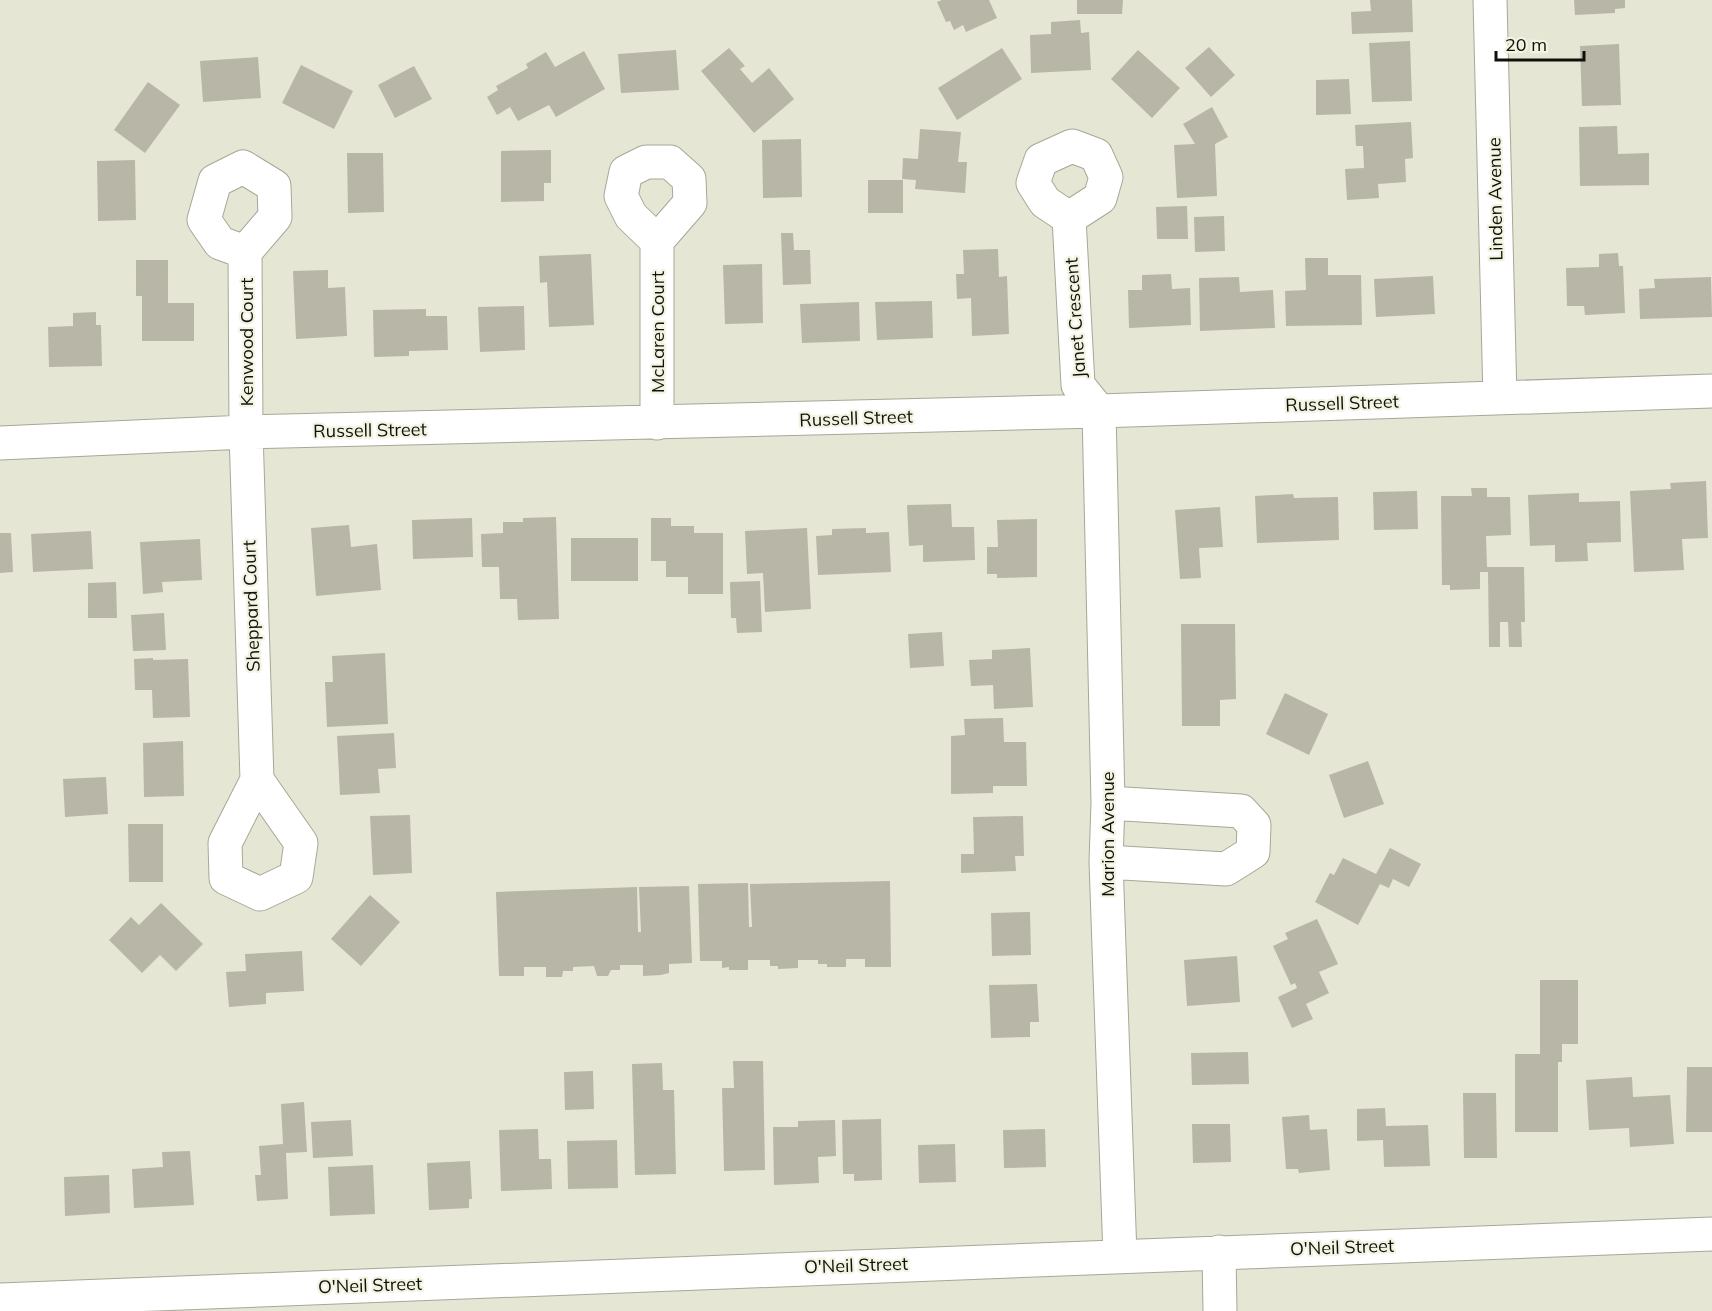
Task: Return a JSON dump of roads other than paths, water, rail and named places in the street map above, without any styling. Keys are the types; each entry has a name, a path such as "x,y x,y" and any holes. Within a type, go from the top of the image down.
{"street":[{"name":"Linden Avenue","path":"1490,0 1500,398"},
{"name":"Janet Crescent","path":"1069,218 1078,385 1099,411"},
{"name":"McLaren Court","path":"657,241 657,423"},
{"name":"Kenwood Court","path":"245,252 246,432"},
{"name":"Russell Street","path":"0,443 246,432 1099,411 1712,391"},
{"name":"Marion Avenue","path":"1099,411 1108,803 1106,862 1120,1256"},
{"name":"Sheppard Court","path":"246,432 256,780"},
{"path":"1106,862 1226,869 1253,852 1254,825 1241,811 1108,803"},
{"name":"O'Neil Street","path":"0,1300 1712,1234"},
{"path":"1219,1252 1220,1311"}]}
